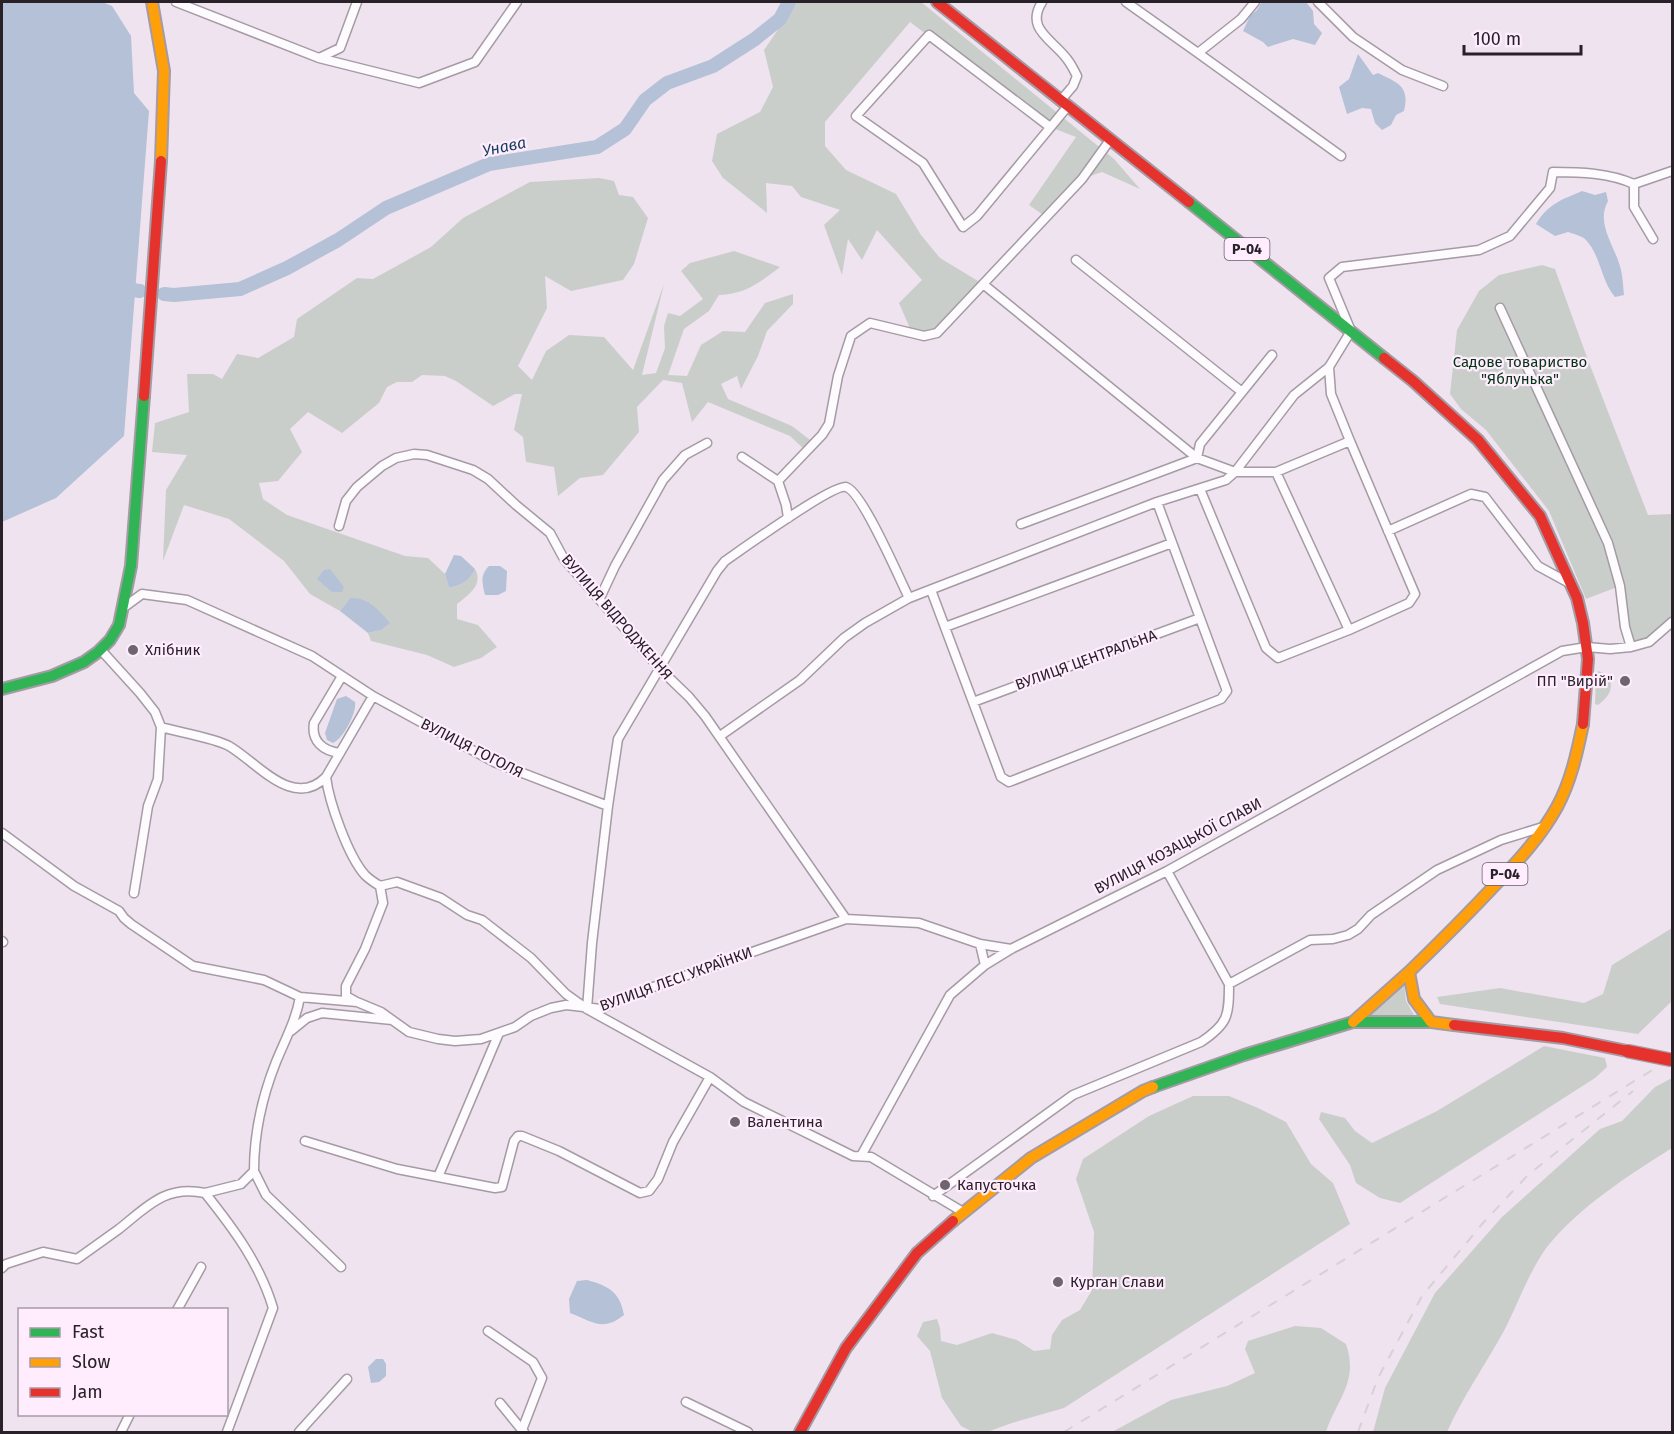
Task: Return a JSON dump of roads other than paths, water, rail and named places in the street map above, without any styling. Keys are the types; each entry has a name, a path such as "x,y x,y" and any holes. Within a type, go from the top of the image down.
{"main road":[{"path":"2,689 48,678 74,667 101,651 119,625 123,608 131,566 163,110 164,71 152,2"},
{"name":"Р-04","path":"937,2 1413,381 1478,440 1540,516 1576,598 1587,647 1588,683 1584,719 1572,772 1546,826 1525,853 1453,930 1409,972"},
{"path":"1409,972 1414,999 1431,1022"},
{"path":"1353,1022 1409,972"},
{"path":"800,1432 846,1348 917,1253 963,1212 1031,1158 1143,1091 1244,1055 1353,1022 1431,1022 1563,1038 1672,1060"}],"street":[{"path":"176,2 319,58 419,83 475,62 517,2"},
{"path":"319,58 340,48 357,2"},
{"path":"1042,2 1036,12 1037,27 1068,60 1077,76 1050,128 977,216 963,227 923,163 856,116 929,35 1050,128"},
{"path":"1126,2 1341,156"},
{"path":"1198,53 1240,19 1255,2"},
{"path":"1318,2 1353,37 1402,70 1443,86"},
{"path":"778,481 822,435 829,424 838,376 851,336 870,323 924,336 937,333 1082,178 1110,140"},
{"path":"720,736 800,680 844,638 865,622 909,598 1157,502 1226,480 1235,472 1294,395 1329,367 1351,332 1329,278 1342,267 1479,250 1510,236 1550,188 1553,172 1578,172 1621,178 1634,184 1672,171"},
{"path":"1634,184 1634,207 1653,239"},
{"path":"1076,260 1242,392"},
{"path":"983,284 1197,459 1235,472 1276,472 1350,441"},
{"path":"1500,308 1608,543 1620,586 1625,627 1631,647 1649,642 1672,622"},
{"path":"1197,459 1200,444 1272,355"},
{"path":"1200,489 1266,648 1278,658 1409,603 1415,594 1331,394 1329,367"},
{"path":"600,598 615,566 663,480 685,455 707,443"},
{"name":"ВУЛИЦЯ ВІДРОДЖЕННЯ","path":"339,526 346,501 357,487 382,466 396,458 414,454 440,458 473,470 488,479 550,533 564,559 660,669 689,697 720,736 846,919"},
{"path":"742,457 778,481 788,519"},
{"path":"1021,525 1197,459"},
{"path":"1276,472 1348,630"},
{"path":"587,1009 592,943 618,739 712,579 725,561 837,489 847,487 852,490 867,513 909,598"},
{"path":"1388,531 1471,494 1485,497 1538,566 1570,583"},
{"path":"928,591 945,627 1001,777 1009,782 1221,699 1227,691 1157,502"},
{"path":"945,627 1172,543"},
{"name":"ВУЛИЦЯ ГОГОЛЯ","path":"123,608 142,594 188,600 312,656 373,696 494,762 608,806"},
{"name":"ВУЛИЦЯ ЦЕНТРАЛЬНА","path":"973,702 1200,618"},
{"name":"ВУЛИЦЯ КОЗАЦЬКОЇ СЛАВИ","path":"861,1156 950,995 986,965 1011,949 1167,872 1562,651 1587,647 1610,650 1631,647"},
{"path":"101,651 124,673 140,693 155,712 161,727 158,779 148,806 134,893"},
{"path":"340,753 329,752 321,746 315,740 313,731 314,723 342,676"},
{"path":"161,727 228,745 277,781 293,788 306,789 317,785 326,777 373,696"},
{"path":"326,777 327,792 350,850 365,875 380,886 383,903 365,949 346,986 346,996 357,1002"},
{"path":"1229,984 1310,940 1333,939 1348,935 1358,929 1371,915 1437,870 1501,840 1546,826"},
{"name":"ВУЛИЦЯ ЛЕСІ УКРАЇНКИ","path":"2,833 74,886 119,911 123,918 131,924 193,966 264,980 300,997 357,1002 381,1012 409,1032 455,1041 481,1039 499,1033 551,1008 566,1005 601,1009 622,998 846,919 919,923 980,944 1011,949"},
{"path":"933,1196 1073,1095 1201,1042 1216,1032 1229,1010 1229,984 1167,872"},
{"path":"380,886 397,882 441,898 467,915 482,920 531,958 566,994 587,1009 711,1077 744,1101 854,1156 871,1157 963,1212"},
{"path":"980,944 986,965"},
{"path":"300,997 297,1017 275,1064 257,1126 254,1171 266,1195 341,1268"},
{"path":"290,1031 308,1018 322,1013 392,1020"},
{"path":"438,1177 499,1033"},
{"path":"305,1141 397,1169 495,1188 502,1187 514,1141 518,1136 522,1136 559,1151 640,1193 649,1191 658,1179 673,1142 711,1077"},
{"path":"2,1268 6,1264 43,1252 77,1259 117,1231 156,1199 176,1191 192,1190 206,1193 241,1184 254,1171"},
{"path":"206,1193 241,1239 269,1295 273,1308 227,1432"},
{"path":"178,1308 201,1267"},
{"path":"488,1331 533,1362 542,1378 523,1431"},
{"path":"299,1432 346,1380"},
{"path":"686,1402 748,1432"},
{"path":"500,1403 523,1431"},
{"path":"121,1432 129,1416"}],"water":[{"path":"2,2 102,2 112,6 131,36 134,93 149,111 124,436 56,498 2,522"},
{"path":"1262,2 1306,2 1313,11 1314,24 1322,33 1315,45 1293,39 1268,47 1243,31 1250,16"},
{"path":"1358,54 1373,75 1378,73 1397,83 1404,91 1404,111 1396,115 1391,125 1382,130 1375,123 1371,109 1362,108 1347,114 1339,87 1349,79"},
{"path":"1582,191 1595,195 1606,192 1608,201 1604,218 1605,227 1621,270 1624,295 1615,297 1610,291 1595,253 1584,239 1568,232 1555,236 1536,224 1550,207"},
{"path":"454,555 461,556 475,569 465,582 449,588 445,574"},
{"path":"489,566 500,566 507,571 506,591 498,595 485,595 482,579"},
{"path":"330,569 344,587 342,592 332,592 317,579 324,570"},
{"path":"350,598 368,602 390,623 381,630 368,633 340,611"},
{"path":"346,696 355,702 354,712 345,731 333,743 327,740 325,733 337,699"},
{"path":"587,1280 612,1291 620,1301 624,1315 610,1323 598,1324 570,1313 569,1299 577,1281"},
{"path":"376,1359 383,1359 386,1364 386,1376 379,1382 371,1383 368,1367"}],"waterway":[{"name":"Унава","path":"164,294 240,289 287,268 338,240 386,208 489,164 597,147 625,129 645,100 667,83 713,66 755,39 780,19 789,2"},
{"name":"Унава","path":"117,288 140,291"}],"railway":[{"path":"1064,1432 1672,1058"},
{"path":"1358,1432 1378,1378 1422,1296 1483,1223 1528,1175 1633,1091"}],"place":[{"name":"Хлібник","path":"133,650"},
{"name":"ПП \"Вирій\"","path":"1625,681"},
{"name":"Валентина","path":"735,1122"},
{"name":"Капусточка","path":"945,1185"},
{"name":"Курган Слави","path":"1058,1282"}],"park label":[{"name":"Садове товариство \"Яблунька\"","path":"1520,370"}]}
